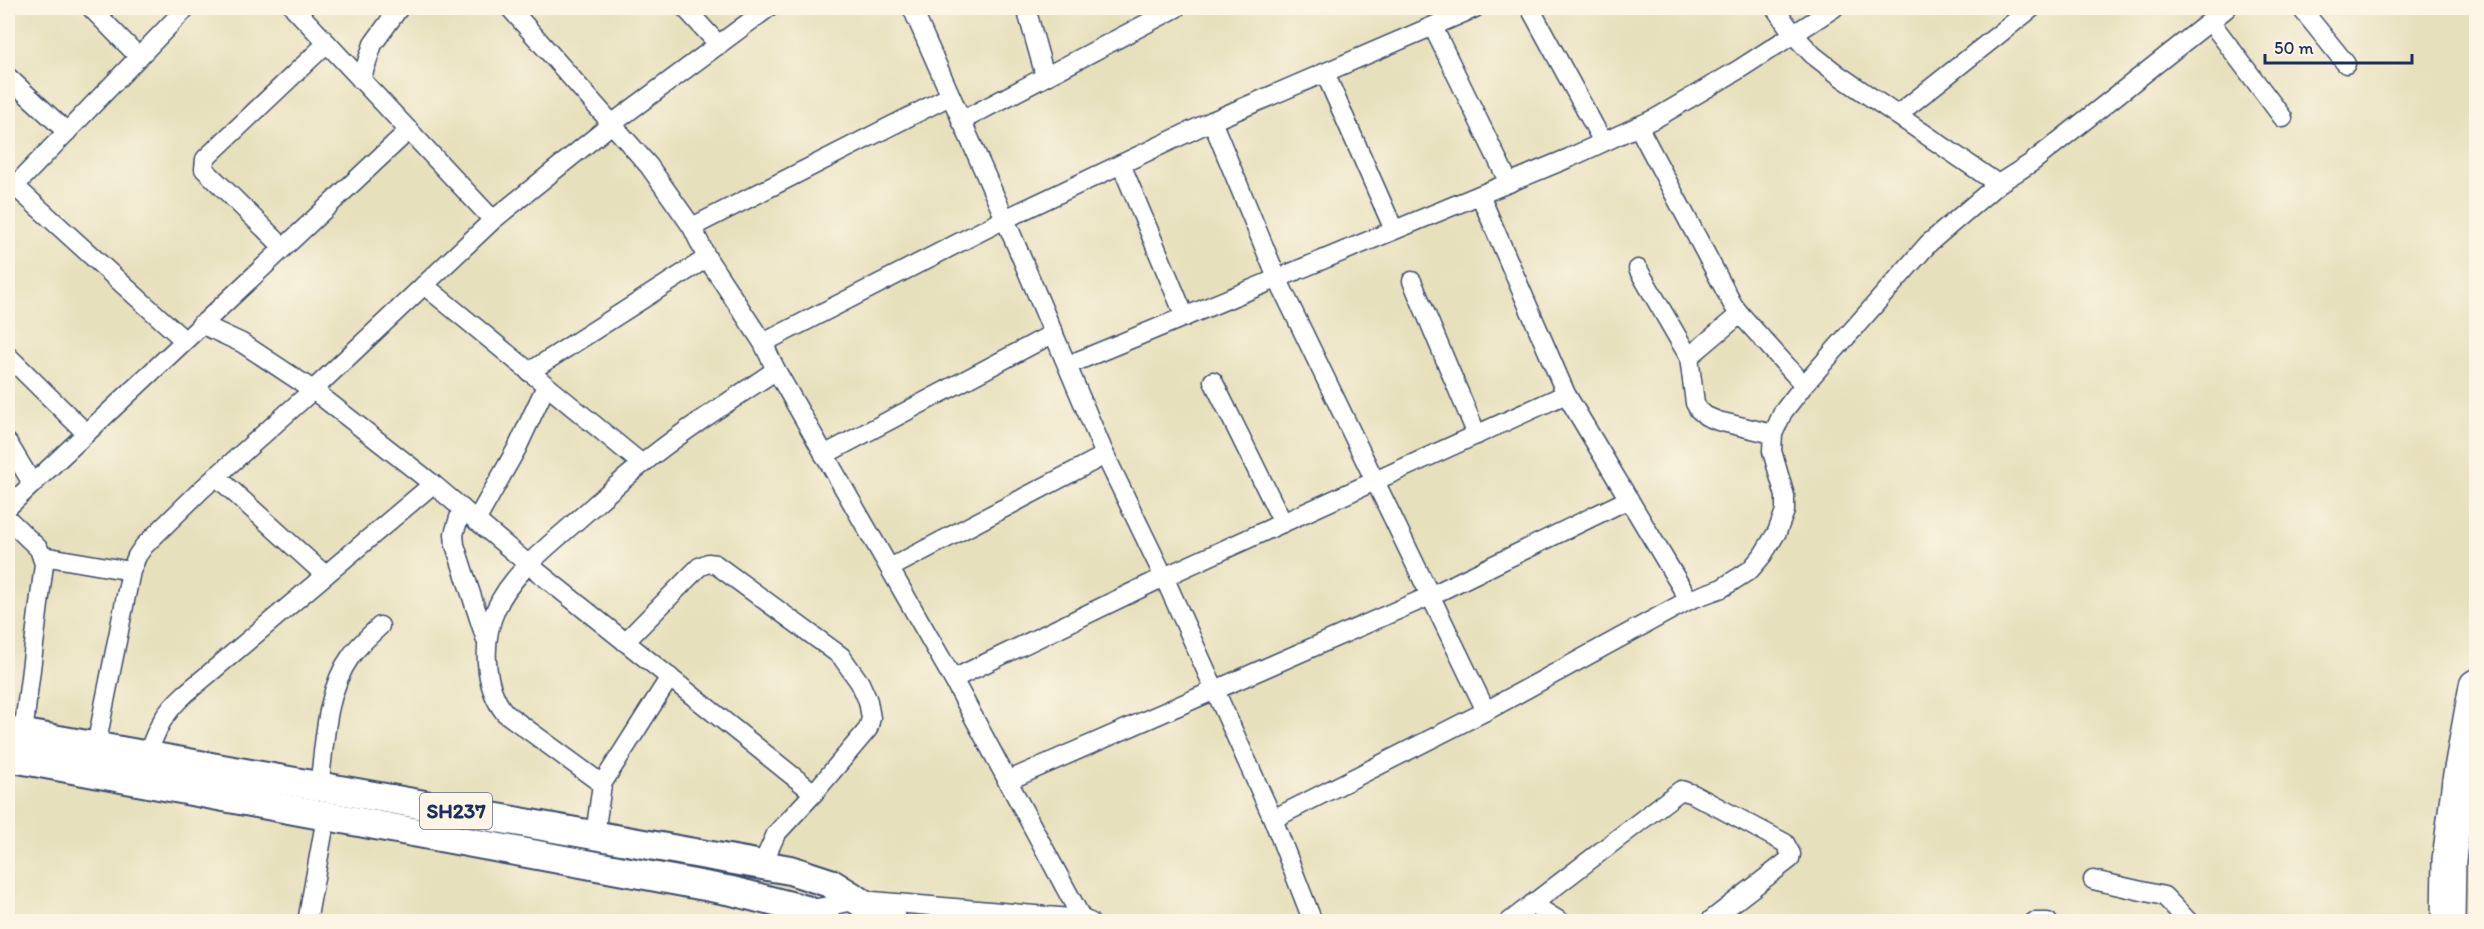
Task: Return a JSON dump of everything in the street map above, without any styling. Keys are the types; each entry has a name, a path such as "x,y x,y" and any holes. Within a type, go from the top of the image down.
{"highway":[{"path":"2448,921 2449,860 2459,780 2476,686"}],"main road":[{"name":"SH237","path":"12,749 94,760 326,817 732,891 816,916"},
{"name":"SH237","path":"94,760 147,756 790,870 830,883 893,921"}],"street":[{"path":"91,8 139,57"},
{"path":"184,340 10,186 67,132 186,8"},
{"path":"294,8 493,220"},
{"path":"362,80 374,44 399,8"},
{"path":"510,8 649,166 692,227 707,258 763,343 776,370 953,679 1007,781 1086,920"},
{"path":"685,8 719,45"},
{"path":"94,760 131,571 136,556 144,546 216,476 313,390 493,220 613,123 768,8"},
{"path":"912,8 1105,455 1164,577 1273,819 1313,921"},
{"path":"1026,8 1046,76"},
{"path":"763,343 1005,219 1121,164 1475,8"},
{"path":"1776,8 1794,35 1813,55 1998,184"},
{"path":"1068,365 1509,183 1638,126 1667,112 1834,8"},
{"path":"1897,115 2032,8"},
{"path":"1273,819 1486,711 1689,600 1722,588 1749,570 1762,556 1777,532 1785,511 1785,496 1772,451 1773,434 1783,412 1804,386 1918,255 1998,184 2031,163 2227,8"},
{"path":"2301,8 2346,64"},
{"path":"1534,9 1603,142"},
{"path":"961,121 1166,10"},
{"path":"2210,21 2283,118"},
{"path":"1433,27 1509,183"},
{"path":"283,248 204,169 203,163 327,43"},
{"path":"1325,74 1394,230"},
{"path":"8,77 67,132"},
{"path":"692,227 950,96"},
{"path":"1212,122 1277,279 1486,711"},
{"path":"1638,126 1740,314 1804,386"},
{"path":"8,507 85,432 409,130"},
{"path":"1121,164 1185,317"},
{"path":"1480,195 1566,394 1689,600"},
{"path":"529,372 707,258"},
{"path":"1638,269 1689,357 1695,403 1699,410 1718,421 1773,434"},
{"path":"1412,281 1477,435"},
{"path":"424,285 642,464"},
{"path":"1689,357 1740,314"},
{"path":"201,324 242,343 313,390 433,484 528,564 814,793"},
{"path":"824,455 1054,333"},
{"path":"8,356 85,432"},
{"path":"602,784 505,713 499,706 490,685 487,642 490,623 497,607 528,564 642,464 776,370"},
{"path":"1213,381 1283,523"},
{"path":"476,521 517,448 546,386"},
{"path":"953,679 1164,577 1566,394"},
{"path":"8,443 33,483"},
{"path":"890,568 1105,455"},
{"path":"216,476 325,575"},
{"path":"147,756 157,726 168,710 433,484"},
{"path":"1007,781 1430,596 1629,499"},
{"path":"462,508 454,534 455,545 487,642"},
{"path":"8,519 39,549 43,556 12,749"},
{"path":"43,556 131,571"},
{"path":"625,642 699,567 708,563 715,564 834,651 860,683 871,718 868,729 776,834 762,865"},
{"path":"319,787 331,706 337,683 350,657 380,626"},
{"path":"595,835 602,784 670,677"},
{"path":"1509,921 1673,794 1686,791 1785,843 1791,854 1790,859 1711,921"},
{"path":"307,921 326,817"},
{"path":"2093,880 2164,896 2189,921"},
{"path":"816,916 861,900 1086,920"},
{"path":"1532,904 1561,921"},
{"path":"2034,921 2048,921"}]}
